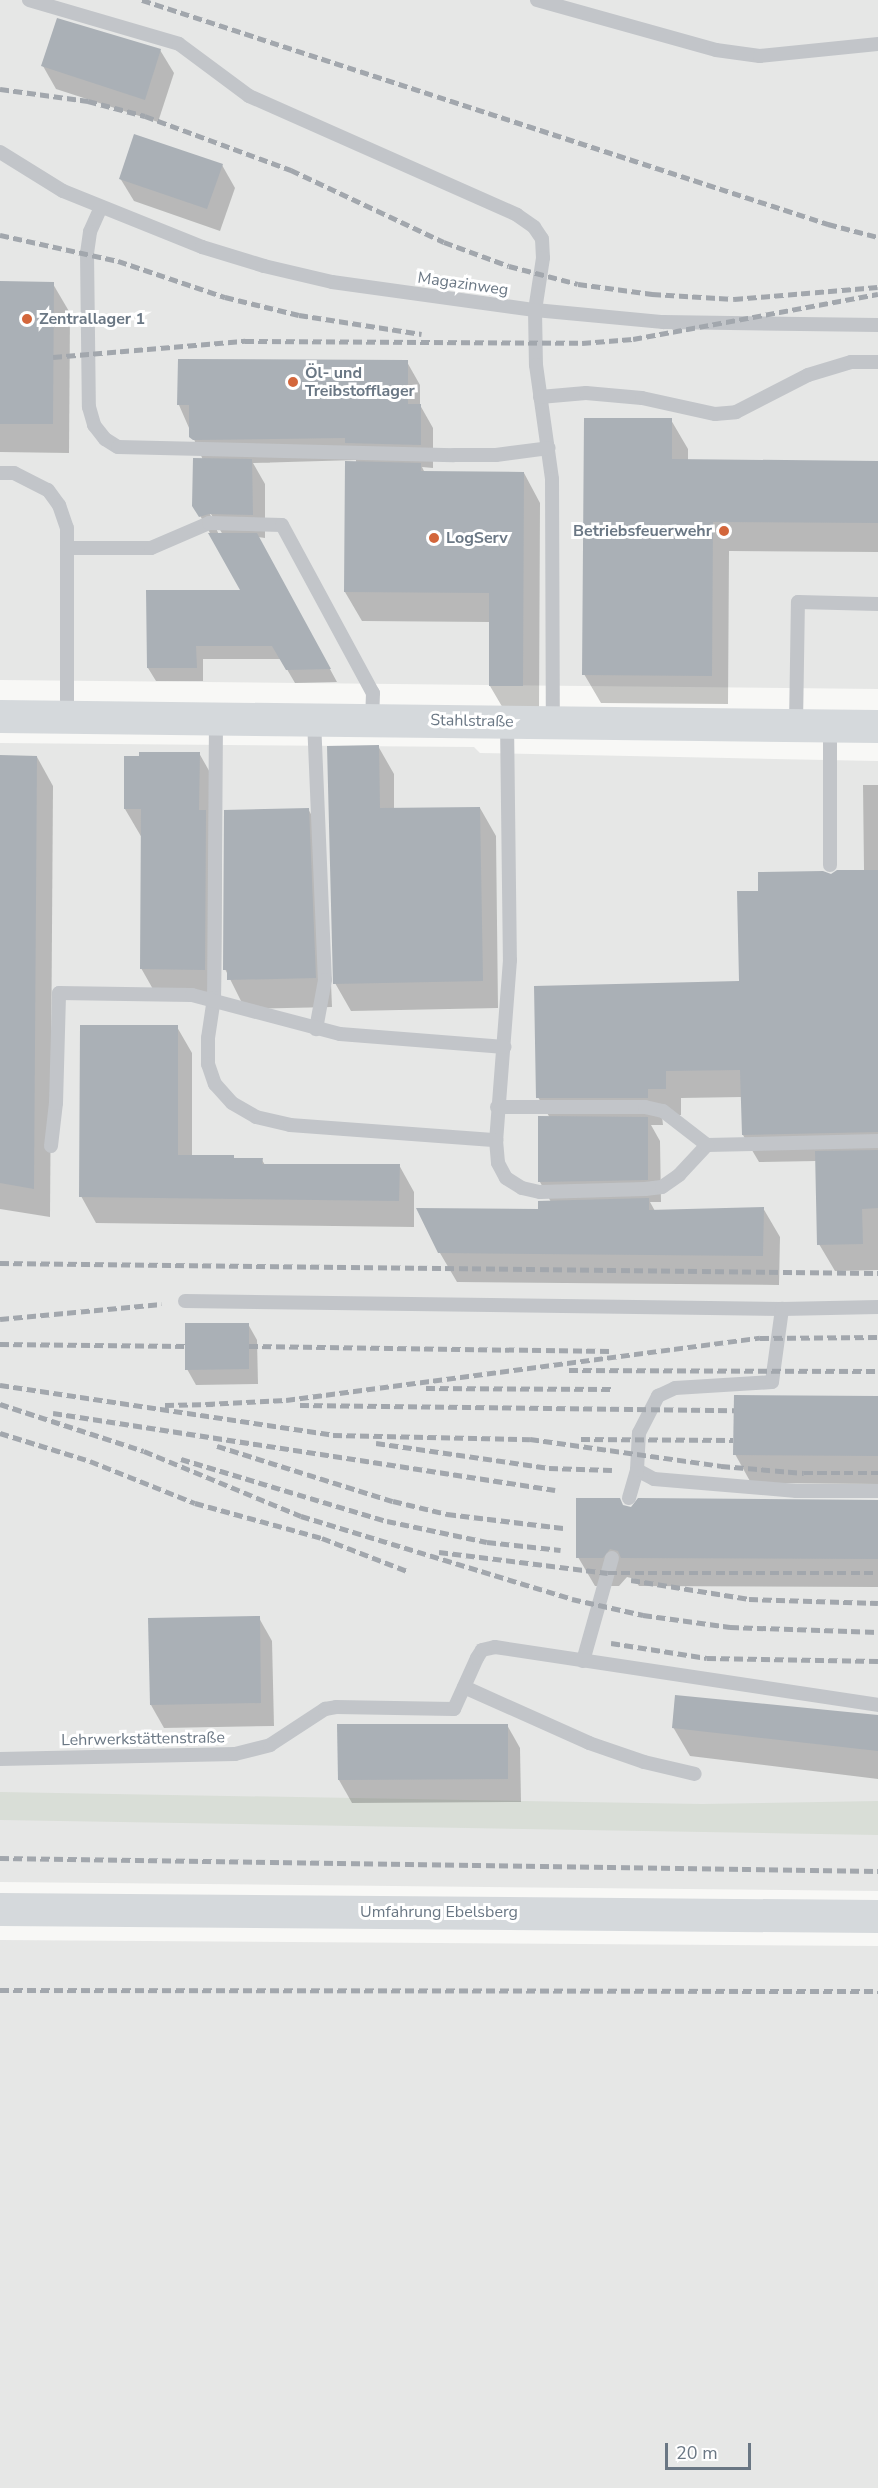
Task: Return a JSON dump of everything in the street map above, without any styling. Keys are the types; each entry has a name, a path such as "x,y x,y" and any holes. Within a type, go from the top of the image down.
{"street":[{"name":"Stahlstraße","path":"0,716 878,726"},
{"name":"Umfahrung Ebelsberg","path":"0,1909 878,1916"}],"lane":[{"path":"29,0 179,44 249,96 517,215 534,227 542,239 543,258 535,310 540,397 552,479 553,723"},
{"path":"537,0 716,50 760,56 878,44"},
{"name":"Magazinweg","path":"0,152 32,174 101,207 264,266 332,282 535,310 663,322 878,325"},
{"path":"101,207 90,232 87,253 89,407 94,425 105,439 118,447 454,455 549,448"},
{"path":"540,397 586,393 642,398 715,414 736,412 808,375 851,362 878,362"},
{"path":"0,473 14,473 48,490 59,505 67,528 67,717"},
{"path":"67,548 151,548 209,523 282,525 373,693 372,720"},
{"path":"796,725 798,602 878,604"},
{"path":"216,718 214,998 208,1038 208,1064 215,1084 232,1103 256,1117 290,1125 496,1140"},
{"path":"314,720 325,980 316,1029"},
{"path":"507,722 510,960 497,1107 498,1163 506,1178 540,1192 662,1186 707,1145"},
{"path":"830,725 830,865"},
{"path":"51,1146 56,1103 59,993 214,998 316,1029 504,1047"},
{"path":"497,1107 645,1107 663,1111 707,1145 878,1141"},
{"path":"185,1301 782,1309 878,1307"},
{"path":"629,1498 637,1470 639,1433 658,1395 675,1388 772,1382 782,1309"},
{"path":"637,1470 654,1479 796,1491 878,1491"},
{"path":"582,1661 612,1558"},
{"path":"695,1773 644,1762 589,1743 464,1687 482,1650 495,1647 878,1705"},
{"name":"Lehrwerkstättenstraße","path":"0,1759 235,1754 270,1745 325,1709 336,1707 454,1709 464,1687"}],"shaded area":[{"path":"0,0 878,0 878,689 0,680"},
{"path":"0,743 474,747 480,753 878,761 878,1891 0,1882"},
{"path":"0,1792 702,1804 878,1801 878,1835 0,1820"},
{"path":"0,1940 878,1946 878,2488 0,2488"}],"building":[{"path":"57,18 161,49 145,100 41,66"},
{"path":"134,134 223,164 207,209 119,179"},
{"name":"Zentrallager 1","path":"0,281 54,282 53,424 0,424"},
{"name":"Öl- und Treibstofflager","path":"178,359 408,360 408,404 421,404 421,445 345,443 345,438 193,440 189,437 189,405 177,405"},
{"path":"584,418 672,418 672,459 878,461 878,523 713,522 712,676 582,675"},
{"path":"193,458 252,459 253,515 209,514 199,517 192,506"},
{"path":"345,461 421,463 421,471 524,472 523,686 489,686 489,593 344,592"},
{"path":"208,533 257,533 331,669 286,670 272,646 196,646 197,668 147,668 146,590 240,590"},
{"path":"379,745 380,808 480,807 483,981 333,984 327,746"},
{"path":"139,752 200,752 199,810 206,810 205,970 140,969 141,809 124,809 124,756 139,756"},
{"path":"0,755 37,756 34,1189 0,1183"},
{"path":"309,808 316,978 227,980 227,970 223,970 224,810"},
{"path":"837,870 878,870 878,1132 742,1135 740,1070 666,1071 666,1089 648,1089 648,1098 536,1098 534,986 739,981 737,891 758,891 758,872 823,871 831,874"},
{"path":"80,1025 178,1025 178,1155 234,1155 234,1158 263,1158 262,1164 400,1164 399,1201 79,1197"},
{"path":"538,1116 648,1117 648,1180 538,1182"},
{"path":"878,1150 878,1208 862,1209 863,1244 817,1245 815,1151"},
{"path":"649,1198 649,1210 764,1207 763,1256 438,1253 416,1208 538,1209 538,1201"},
{"path":"185,1323 249,1323 249,1369 185,1370"},
{"path":"734,1395 878,1396 878,1456 733,1455"},
{"path":"576,1498 620,1498 623,1505 631,1507 638,1498 878,1500 878,1559 621,1558 618,1551 610,1549 603,1558 576,1558"},
{"path":"260,1616 261,1703 150,1705 148,1618"},
{"path":"675,1695 878,1715 878,1751 672,1728"},
{"path":"337,1724 508,1724 508,1779 338,1780"}],"railway":[{"path":"142,0 828,224 878,237"},
{"path":"0,89 88,101 145,116 291,170 444,242 509,266 578,284 652,294 734,299 878,287"},
{"path":"0,235 118,261 225,297 299,315 422,334"},
{"path":"53,357 245,341 582,343 633,339 878,294"},
{"path":"0,1263 878,1273"},
{"path":"0,1319 161,1304"},
{"path":"206,1404 286,1400 760,1338 878,1337"},
{"path":"0,1344 185,1346"},
{"path":"249,1346 611,1351"},
{"path":"569,1370 878,1371"},
{"path":"0,1385 333,1435 530,1439 721,1466 804,1473 878,1473"},
{"path":"426,1388 612,1389"},
{"path":"0,1404 144,1451 301,1516 572,1599 643,1615 730,1627 878,1632"},
{"path":"165,1405 213,1404"},
{"path":"300,1405 734,1410"},
{"path":"53,1413 555,1490"},
{"path":"0,1433 90,1461 195,1503 322,1538 407,1571"},
{"path":"581,1439 733,1440"},
{"path":"376,1443 549,1468 612,1470"},
{"path":"217,1446 393,1501 447,1514 563,1528"},
{"path":"181,1459 387,1521 487,1542 561,1550"},
{"path":"439,1552 608,1573 878,1573"},
{"path":"631,1580 749,1599 878,1603"},
{"path":"611,1643 707,1658 878,1661"},
{"path":"0,1858 878,1871"},
{"path":"0,1990 878,1991"}],"place":[{"name":"Zentrallager 1","path":"27,319"},
{"name":"Öl- und Treibstofflager","path":"293,382"},
{"name":"Betriebsfeuerwehr","path":"724,531"},
{"name":"LogServ","path":"434,538"}]}
